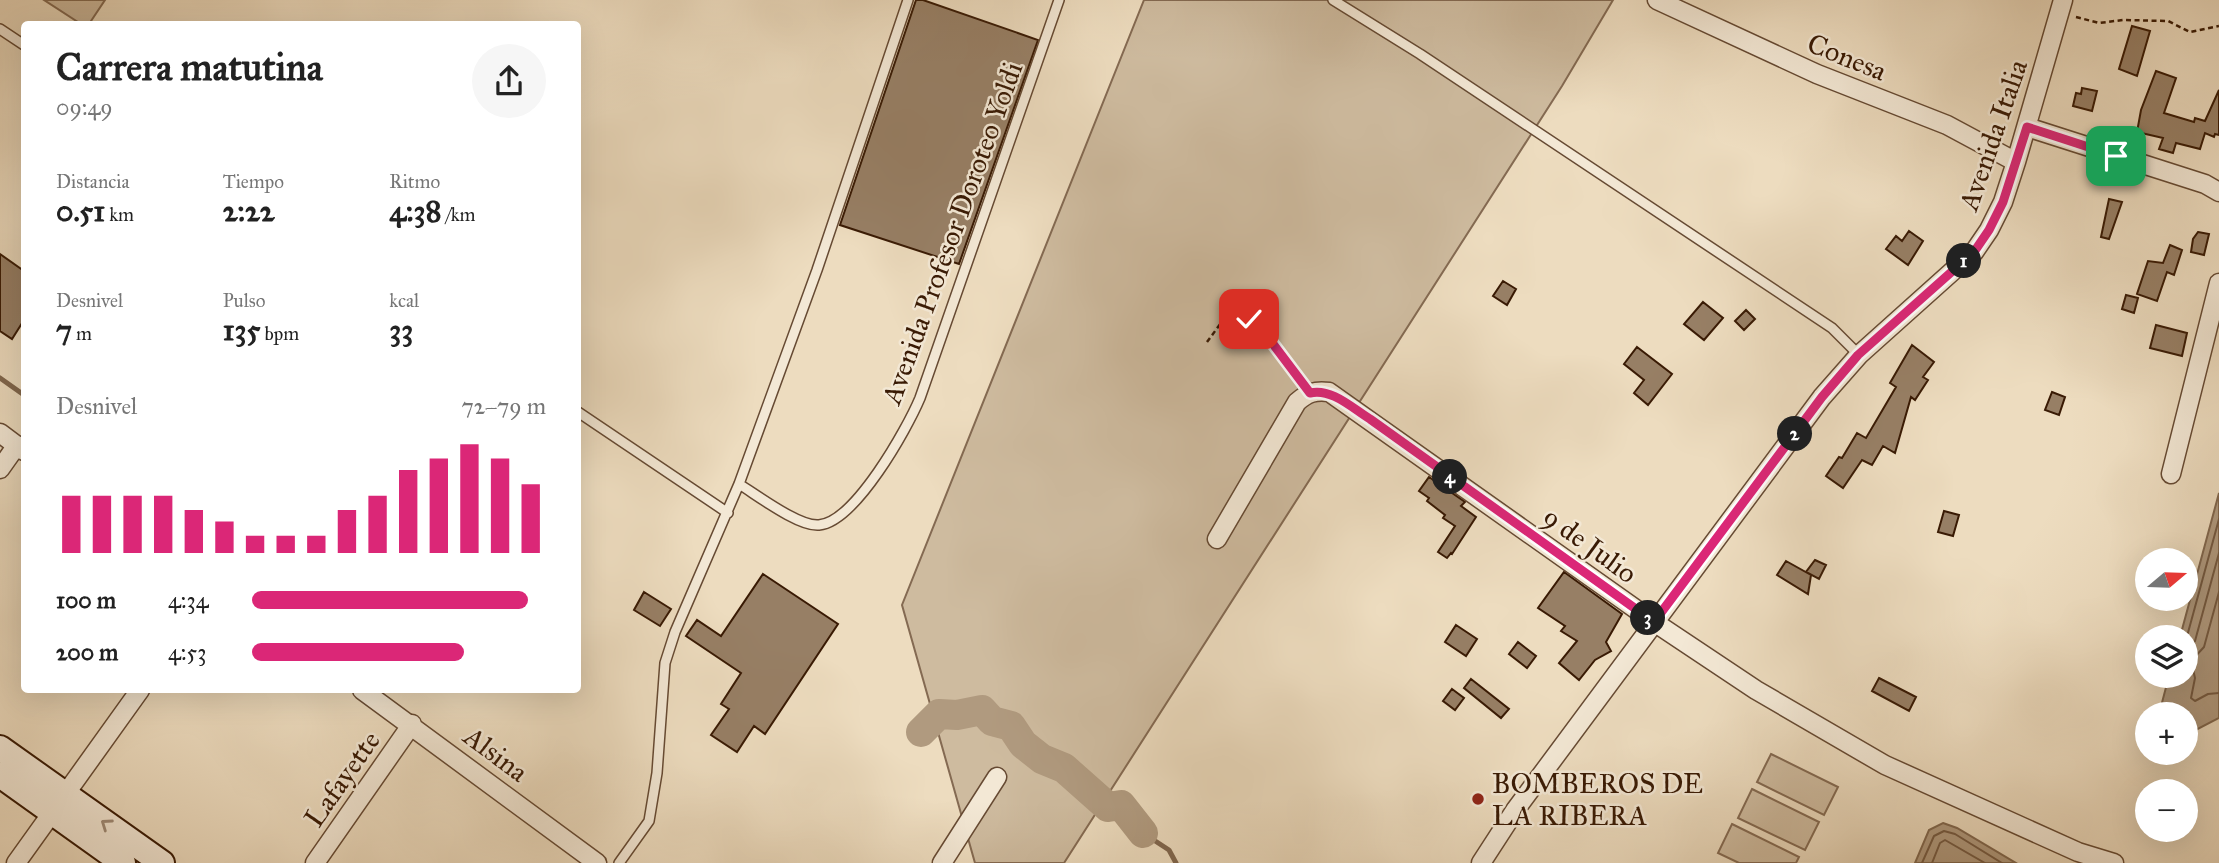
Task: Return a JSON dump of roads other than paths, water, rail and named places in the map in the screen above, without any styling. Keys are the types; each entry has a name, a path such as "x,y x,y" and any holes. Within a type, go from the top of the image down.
{"main road":[{"path":"0,748 123,863"},
{"path":"0,775 59,804 162,863"}],"street":[{"name":"Conesa","path":"1657,0 1817,74 1947,125 2016,162"},
{"name":"Avenida Italia","path":"1481,863 1516,809 1822,397 1858,355 1974,252 1989,230 2003,202 2016,162 2062,1"},
{"path":"2027,127 2205,184 2219,192"},
{"path":"2171,474 2219,283"},
{"name":"9 de Julio","path":"1217,539 1297,402 1310,393 1329,392 1654,622 1756,690 1885,765 2080,857 2114,863"},
{"path":"0,433 21,448 0,470"},
{"path":"16,863 138,693"},
{"name":"Alsina","path":"366,693 412,724 597,863"},
{"name":"Lafayette","path":"316,863 412,724"},
{"path":"942,863 997,777"}],"lane":[{"path":"619,863 649,821 657,773 665,663 675,632 739,484 817,270 908,0"},
{"name":"Avenida Profesor Doroteo Yoldi","path":"739,484 805,524 820,526 845,511 868,488 912,417 920,398 1059,0"},
{"path":"1333,0 1419,54 1832,328 1858,355"},
{"path":"0,29 21,42"},
{"path":"581,414 728,513"}],"water":[{"path":"2219,493 2219,718 2198,729 2198,702 2162,702 2166,688 2198,688 2198,625 2183,625 2187,611 2198,611 2198,571"},
{"path":"1943,823 1957,828 2016,863 1915,863 1929,830"}],"waterway":[{"path":"0,378 21,393"},
{"path":"921,732 939,714 957,715 982,710 992,721 1011,726 1023,744 1042,759 1064,768 1108,807 1121,805 1143,833"},
{"path":"1143,833 1169,850 1176,863"}],"place":[{"name":"BOMBEROS DE LA RIBERA","path":"1478,799"}]}
